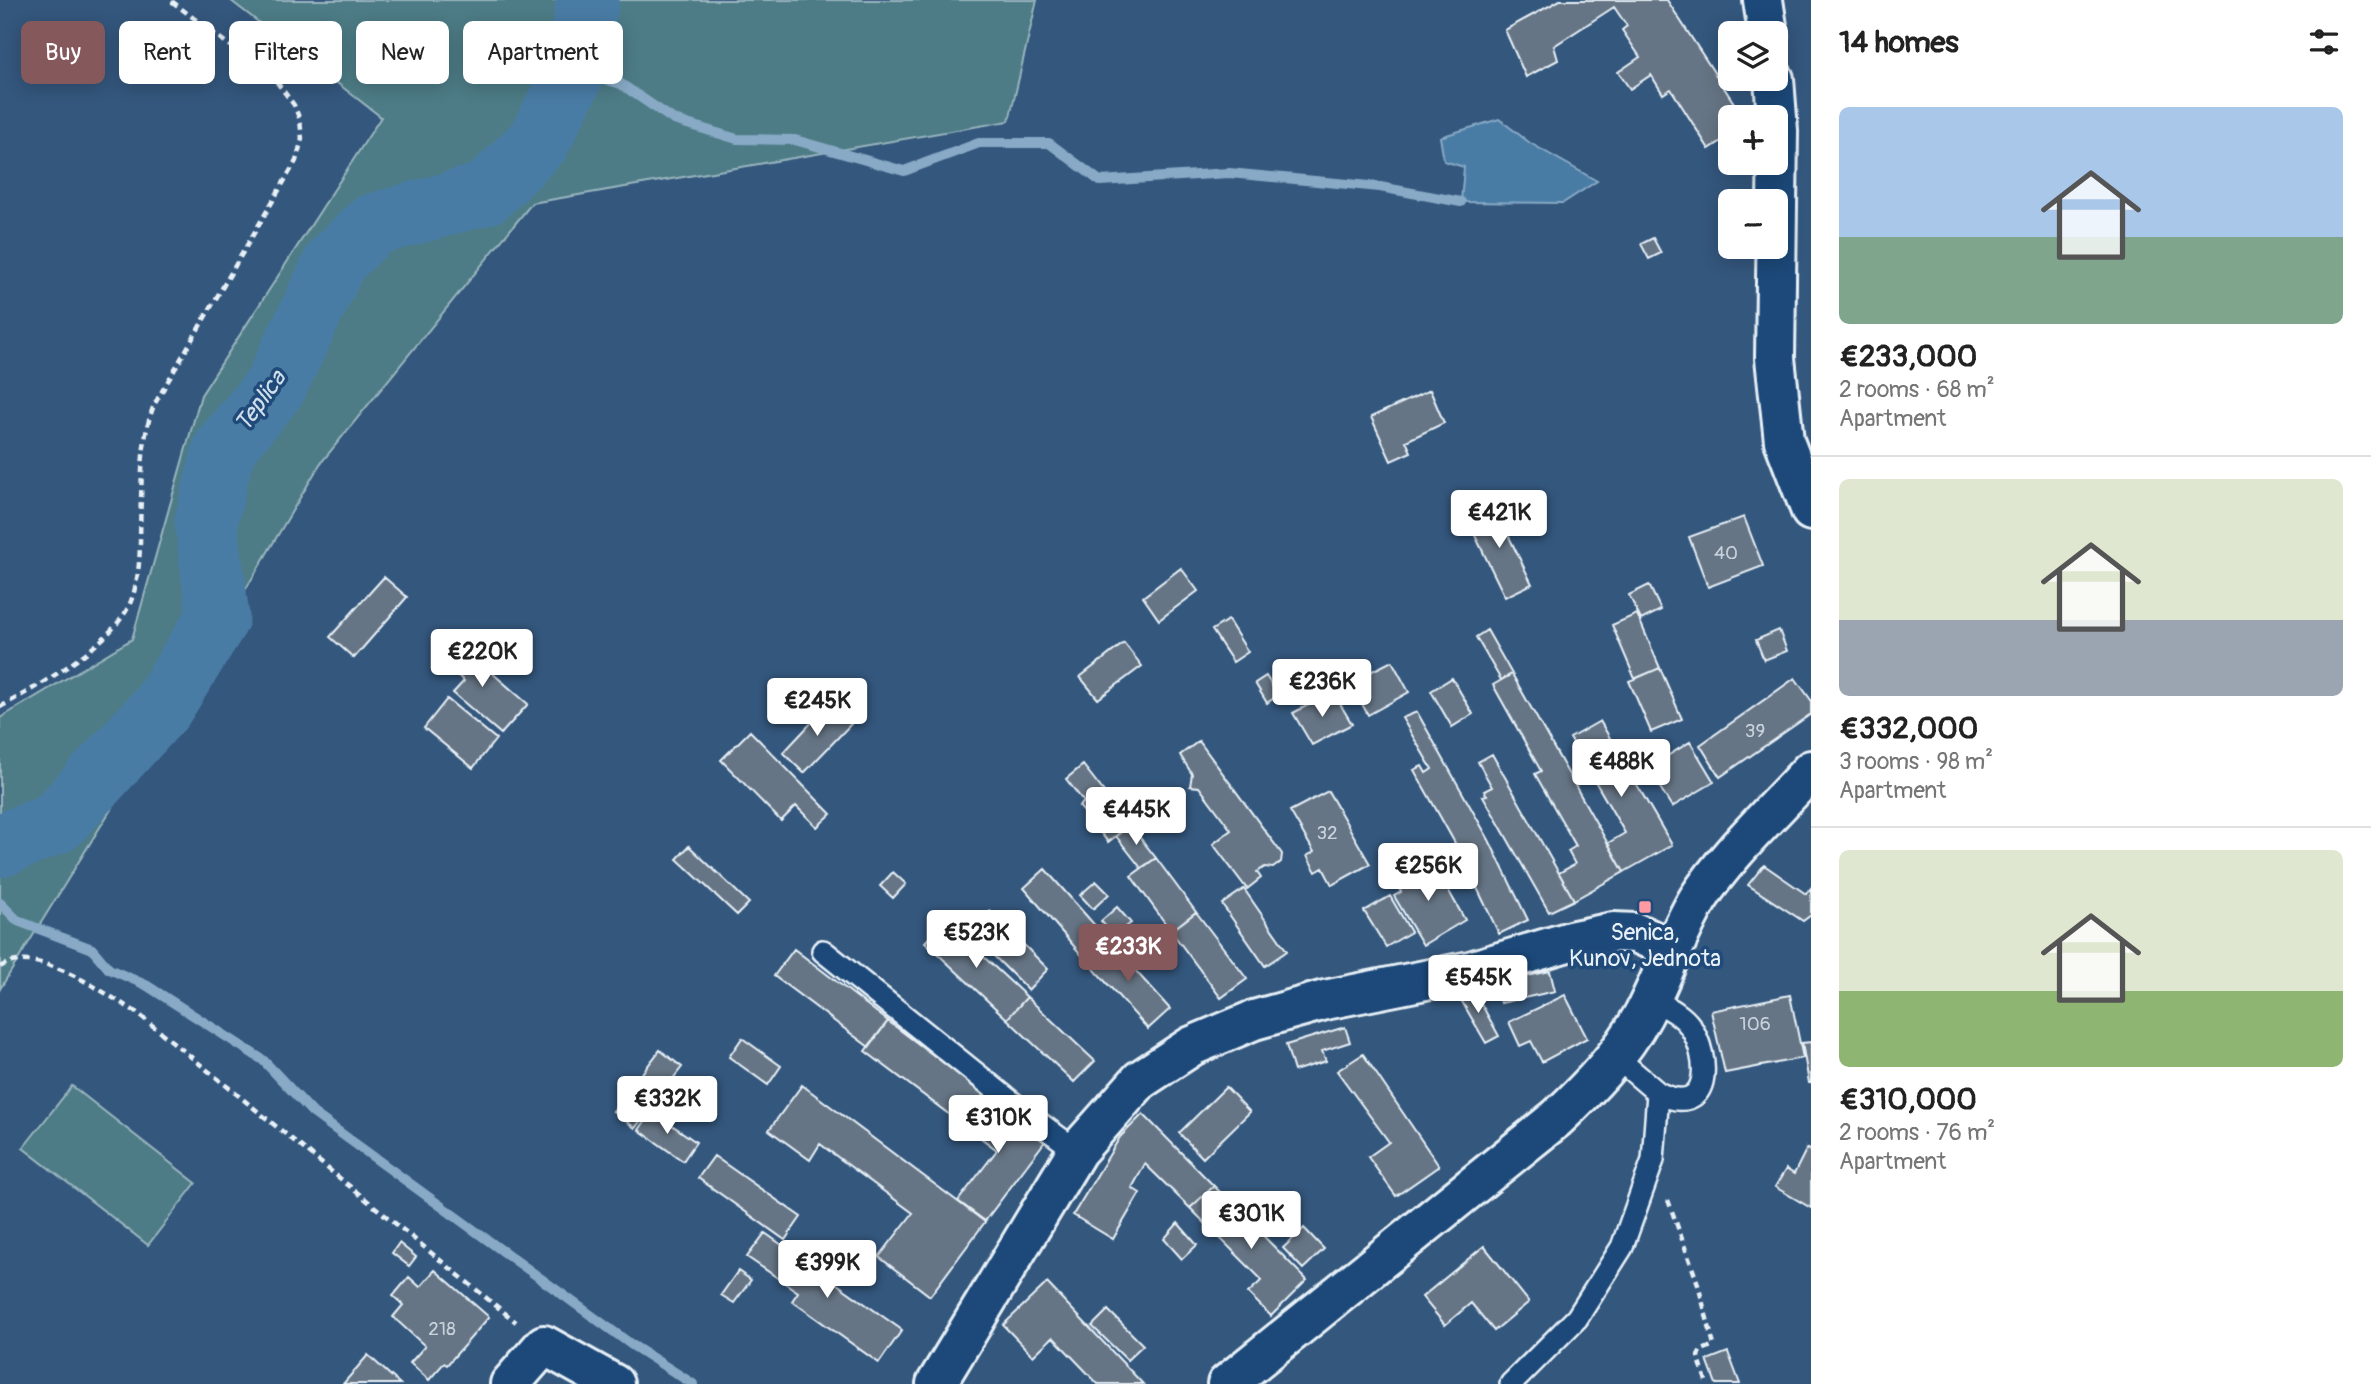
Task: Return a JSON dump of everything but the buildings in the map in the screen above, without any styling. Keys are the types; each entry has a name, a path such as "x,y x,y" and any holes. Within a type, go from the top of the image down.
{"street":[{"path":"1763,0 1766,21"},
{"path":"1775,91 1778,131 1775,358 1784,441 1811,511"},
{"path":"1227,1384 1557,1118 1591,1086 1616,1057 1643,1015 1672,949 1699,898 1811,769"},
{"path":"936,1384 1077,1151 1140,1080 1192,1046 1254,1020 1325,1000 1470,971 1574,940 1613,932 1636,933 1672,949"},
{"path":"509,1384 544,1345 614,1384"}],"lane":[{"path":"823,951 1024,1112 1077,1151"},
{"path":"1616,1057 1658,1093 1674,1101 1691,1098 1702,1086 1705,1072 1691,1028 1682,1018 1650,998"},
{"path":"1511,1384 1577,1318 1622,1247 1653,1160 1658,1093"}],"path":[{"path":"0,707 93,648 131,602 138,564 143,444 147,423 154,405 296,161 302,139 300,120 294,105 276,81 170,0"},
{"path":"0,967 22,960 45,964 76,976 136,1012 544,1345"},
{"path":"1668,1200 1697,1281 1714,1345 1700,1351 1698,1356 1707,1384"}],"green space":[{"path":"230,0 1037,0 1009,121 532,203 320,464 212,646 0,989 0,718 132,639 201,395 381,117 338,84 342,84 342,21 257,21"},
{"path":"72,1086 196,1183 148,1245 23,1148"}],"water":[{"path":"1499,119 1530,143 1597,181 1563,203 1461,202 1464,167 1444,161 1440,137"}],"waterway":[{"name":"Teplica","path":"0,846 57,822 162,707 218,617 206,522 224,449 275,387 336,260 372,225 487,193 539,141 575,70 588,0"},
{"path":"621,84 674,120 737,139 795,140 904,171 979,143 1049,143 1100,181 1229,173 1380,187 1461,202"},
{"path":"0,903 18,921 92,949 109,969 146,985 263,1060 313,1113 632,1345 693,1384"}],"place":[{"name":"Senica, Kunov, Jednota","path":"1645,907"}]}
